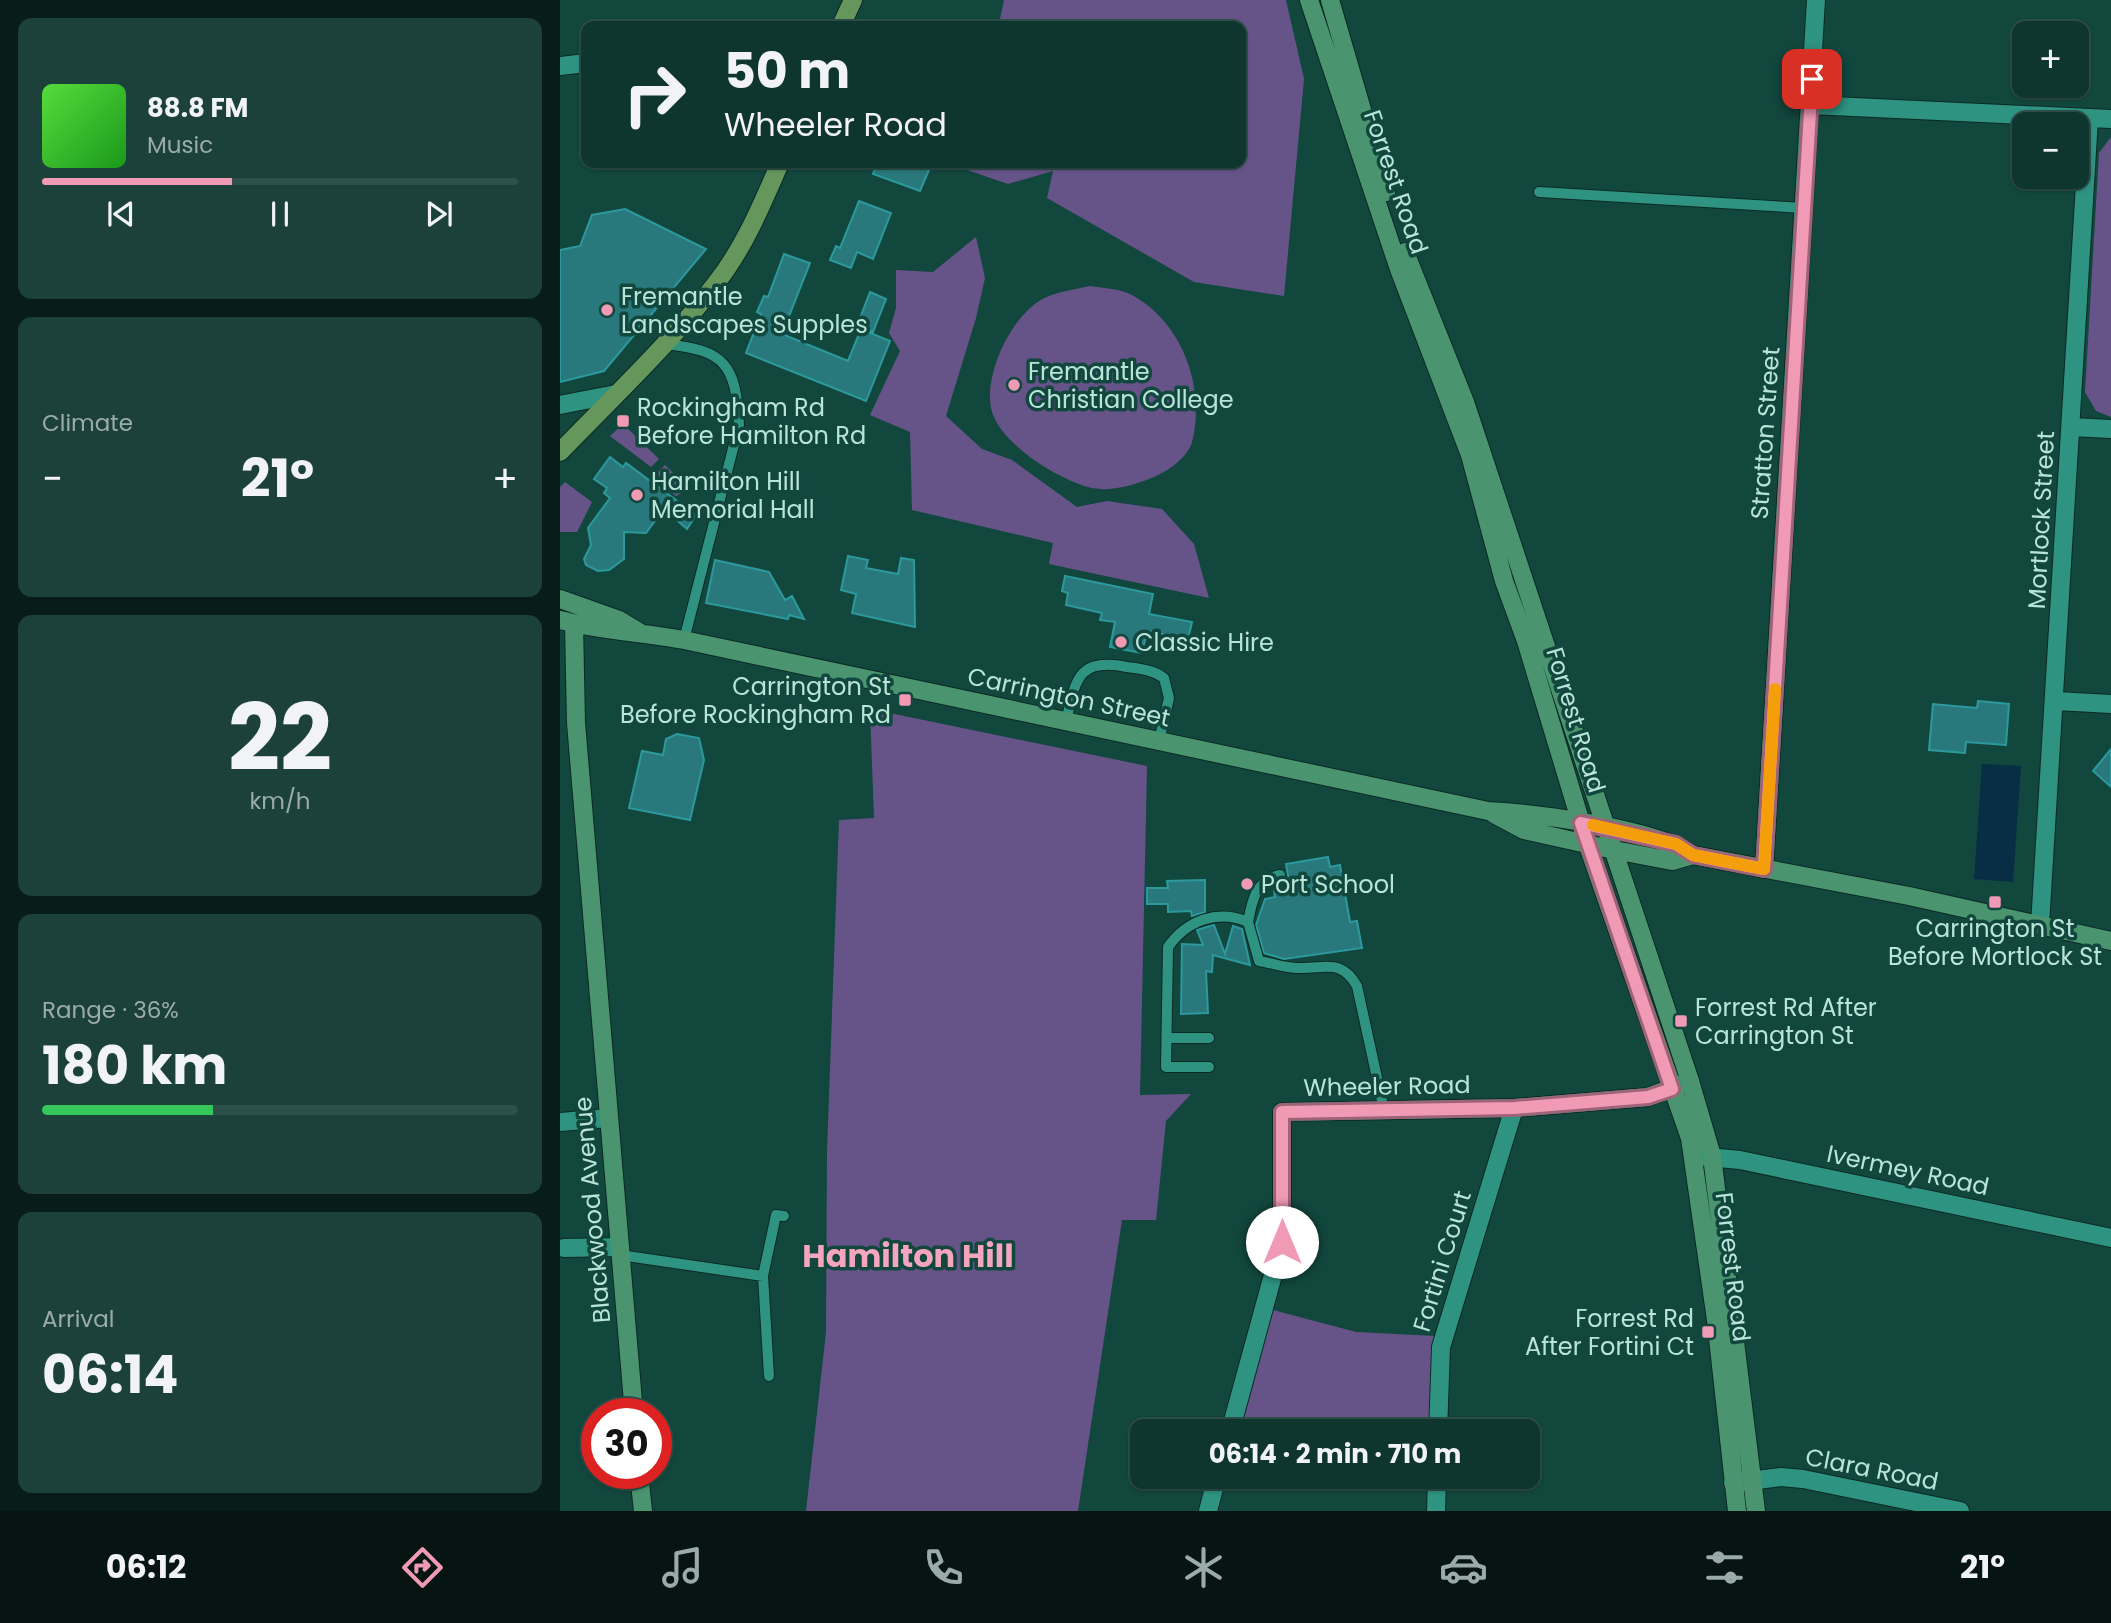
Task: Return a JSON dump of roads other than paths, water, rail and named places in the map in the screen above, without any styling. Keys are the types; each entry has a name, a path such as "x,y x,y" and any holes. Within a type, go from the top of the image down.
{"main road":[{"path":"843,21 853,0"},
{"name":"Forrest Road","path":"1309,0 1399,269 1470,455 1504,582 1526,640 1587,843 1672,1089 1703,1156 1737,1511"},
{"name":"Forrest Road","path":"1330,0 1363,121 1408,258 1465,402 1690,1081 1756,1511"},
{"path":"560,452 617,394 719,280 749,232 778,168"},
{"name":"Carrington Street","path":"560,599 620,620 639,632"},
{"name":"Carrington Street","path":"567,622 617,633 639,632 684,640 1488,811 1524,813 1607,828 1676,844 1693,855 1909,896 2111,941"},
{"name":"Blackwood Avenue","path":"567,622 633,1398"},
{"name":"Carrington Street","path":"1488,811 1524,830 1614,850 1672,861 1693,855"},
{"path":"641,1489 643,1511"}],"street":[{"name":"Stratton Street","path":"1764,869 1816,0"},
{"path":"560,66 581,64"},
{"path":"1811,105 2012,114"},
{"path":"2089,118 2111,119"},
{"name":"Mortlock Street","path":"2040,925 2056,701 2085,189"},
{"path":"560,405 617,394"},
{"path":"2071,427 2111,429"},
{"path":"2056,701 2111,704"},
{"name":"Wheeler Road","path":"1234,1419 1282,1242 1282,1112 1514,1108 1648,1097 1690,1081"},
{"name":"Fortini Court","path":"1438,1419 1441,1347 1514,1108"},
{"path":"560,1122 608,1118"},
{"name":"Ivermey Road","path":"1703,1156 2111,1238"},
{"path":"564,1248 620,1251"},
{"name":"Clara Road","path":"1733,1483 1802,1479 1960,1511"},
{"path":"1208,1511 1214,1489"},
{"path":"1436,1511 1437,1489"}],"lane":[{"path":"1539,192 1804,208"},
{"path":"663,344 708,351 730,373 737,394 738,425 728,474 684,640"},
{"path":"1066,721 1075,682 1084,670 1107,663 1156,672 1164,678 1168,698 1159,741"},
{"path":"1280,875 1270,877 1261,885 1252,900 1248,922 1259,961 1296,968 1342,968 1350,974 1357,986 1384,1110"},
{"path":"1209,1067 1166,1068 1168,947 1176,935 1217,914 1248,922"},
{"path":"1167,1038 1209,1038"},
{"path":"769,1376 763,1276 776,1215 784,1216"},
{"path":"620,1251 763,1276"}],"water":[{"path":"1982,764 2021,766 2013,882 1974,879"}],"place":[{"name":"Fremantle Landscapes Supples","path":"607,310"},
{"name":"Fremantle Christian College","path":"1014,385"},
{"name":"Rockingham Rd Before Hamilton Rd","path":"623,421"},
{"name":"Hamilton Hill Memorial Hall","path":"637,495"},
{"name":"Classic Hire","path":"1121,642"},
{"name":"Carrington St Before Rockingham Rd","path":"905,700"},
{"name":"Port School","path":"1247,884"},
{"name":"Carrington St Before Mortlock St","path":"1995,902"},
{"name":"Forrest Rd After Carrington St","path":"1681,1021"},
{"name":"Forrest Rd After Fortini Ct","path":"1708,1332"}],"district":[{"name":"Hamilton Hill","path":"908,1255"}]}
